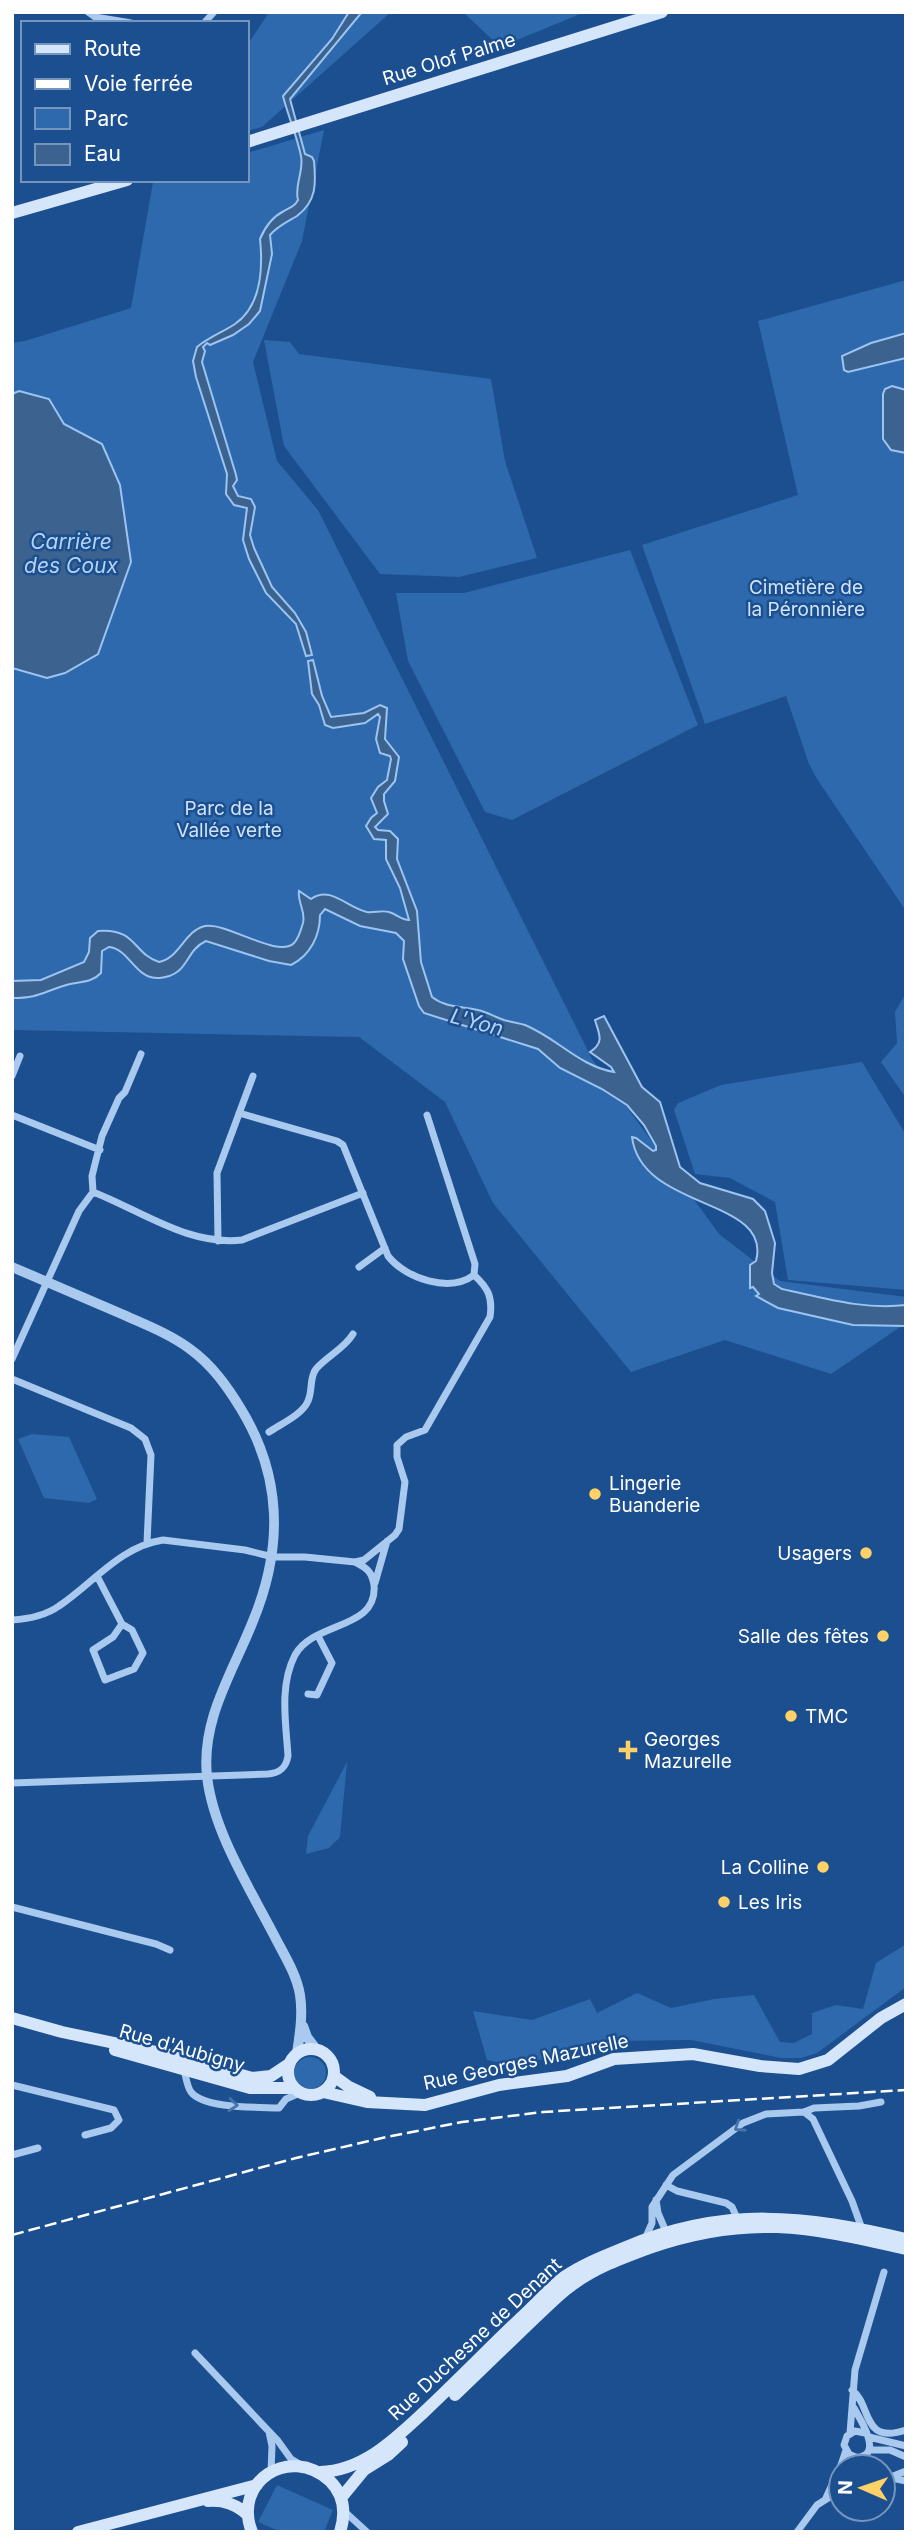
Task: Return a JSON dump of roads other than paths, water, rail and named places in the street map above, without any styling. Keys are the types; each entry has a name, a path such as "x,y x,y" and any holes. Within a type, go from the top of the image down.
{"main road":[{"name":"Rue Olof Palme","path":"248,142 662,12"},
{"path":"12,220 121,182"},
{"path":"12,213 87,193"},
{"name":"Rue Georges Mazurelle","path":"324,2092 367,2102 425,2105 499,2085 567,2076 614,2059 694,2054 779,2069 811,2067 828,2060 881,2018 906,2004"},
{"name":"Rue d'Aubigny","path":"12,2018 250,2088 297,2090"},
{"name":"Rue d'Aubigny","path":"62,2032 180,2057 252,2077 271,2076 289,2064"},
{"path":"316,2049 329,2057 334,2076 324,2092 312,2095 297,2090 288,2077 289,2064 297,2053 316,2049"},
{"name":"Rue Georges Mazurelle","path":"334,2076 349,2087 386,2104"},
{"name":"Rue Duchesne de Denant","path":"341,2498 364,2470 388,2455 571,2285 667,2236 737,2218 776,2217 862,2229 906,2239"},
{"name":"Rue Duchesne de Denant","path":"320,2472 352,2466 391,2442 563,2278 598,2258 645,2239 739,2227 787,2226 833,2232 906,2251"},
{"path":"252,2532 248,2515 250,2499 257,2485 271,2472 286,2466 302,2465 320,2472 337,2488 344,2511 340,2532"},
{"path":"78,2532 257,2485"},
{"path":"194,2502 226,2502 248,2515"}],"street":[{"path":"88,12 95,17 119,21"},
{"path":"12,1359 79,1211 93,1192 92,1176 102,1136 141,1054"},
{"path":"12,1076 20,1056"},
{"path":"218,1241 216,1173 253,1076"},
{"path":"239,1113 337,1141 345,1148 385,1248 396,1265 415,1277 451,1284 465,1282 474,1275 475,1264 427,1115"},
{"path":"12,1115 100,1150"},
{"path":"93,1192 190,1235 218,1241 242,1240 363,1193"},
{"path":"359,1268 385,1248"},
{"path":"12,1267 163,1333 190,1349 209,1365 230,1391 258,1439 273,1490 276,1521 273,1557 253,1622 216,1704 207,1746 207,1775 211,1799 229,1845 294,1976 307,2037 316,2049"},
{"path":"12,1620 30,1618 52,1610 126,1555 147,1543 163,1541 245,1550 273,1557 355,1562 364,1560 399,1529 405,1488 397,1457 397,1445 406,1437 425,1430 490,1317 491,1301 488,1289 474,1275"},
{"path":"270,1432 304,1407 309,1399 315,1370 348,1342 353,1334"},
{"path":"12,1379 131,1428 145,1439 151,1455 147,1543"},
{"path":"12,1783 279,1772 285,1766 288,1756 285,1690 289,1671 301,1647 370,1608 387,1541"},
{"path":"355,1562 369,1569 374,1587"},
{"path":"97,1576 122,1624 132,1630 143,1653 134,1669 105,1679 93,1650 113,1637 122,1624"},
{"path":"308,1694 317,1695 331,1663 318,1636"},
{"path":"12,1907 156,1944 170,1951"},
{"path":"297,2053 302,2020"},
{"path":"184,2070 189,2091 197,2097 225,2105 279,2108 297,2090"},
{"path":"12,2085 114,2110 120,2120 111,2128 85,2135"},
{"path":"645,2239 652,2222 652,2207 668,2182 743,2123 757,2116 881,2102"},
{"path":"804,2112 813,2119 852,2201 862,2229"},
{"path":"12,2155 38,2148"},
{"path":"668,2182 677,2191 726,2203 732,2207 737,2218"},
{"path":"656,2200 667,2236"},
{"path":"797,2532 826,2497 841,2465 846,2450 845,2440 850,2433 855,2370 884,2272"},
{"path":"195,2353 291,2459 302,2465"},
{"path":"852,2390 858,2395 865,2415 878,2430 886,2433 906,2430"},
{"path":"853,2406 867,2435 870,2450"},
{"path":"850,2433 860,2431 906,2446"},
{"path":"268,2432 272,2446 271,2472"},
{"path":"846,2450 858,2458 870,2450 890,2450 906,2458"},
{"path":"344,2511 367,2532"}],"water":[{"path":"349,12 362,12 290,99 305,154 314,161 315,184 312,198 304,210 270,235 272,254 260,311 249,324 233,335 210,345 207,343 203,347 205,351 202,362 236,475 237,480 233,486 238,496 251,499 255,507 250,535 254,548 272,587 295,613 306,632 312,655 306,656 296,624 266,593 249,559 243,540 247,508 234,505 226,494 227,474 193,361 197,347 235,324 244,316 255,297 260,274 260,239 272,219 294,206 298,200 301,156 283,96 332,39"},
{"path":"906,333 906,358 848,372 844,370 842,356 871,343"},
{"path":"892,386 906,390 906,453 891,450 883,439 883,394 885,389"},
{"name":"Carrière des Coux","path":"19,391 49,399 64,424 102,444 120,485 131,562 98,654 65,673 47,678 12,668 12,394"},
{"name":"L'Yon","path":"313,660 322,696 331,717 364,713 380,705 387,708 385,739 399,757 395,781 384,794 388,814 375,827 378,830 390,831 398,839 397,859 417,911 421,962 432,997 448,1005 478,1010 525,1025 590,1064 614,1072 590,1052 599,1041 595,1020 604,1016 642,1087 660,1102 680,1167 700,1183 753,1199 765,1211 775,1243 772,1273 774,1284 782,1289 844,1302 874,1306 906,1305 906,1326 853,1325 778,1308 756,1296 759,1294 753,1287 750,1288 750,1265 756,1261 756,1240 745,1225 727,1213 658,1179 641,1161 632,1137 653,1151 656,1146 644,1125 627,1105 560,1068 538,1049 424,1013 419,1006 403,959 404,941 396,933 360,926 325,909 320,915 313,944 304,956 291,965 269,961 206,941 199,945 182,968 170,976 160,978 144,974 122,953 109,947 102,951 101,973 97,977 34,996 12,998 12,981 41,980 84,962 89,952 90,938 98,931 120,933 150,958 159,962 166,960 192,933 205,926 226,929 276,947 286,947 296,941 303,923 299,891 311,899 318,895 332,896 360,910 389,912 409,920 400,888 386,859 386,840 374,839 366,826 377,813 371,798 387,780 391,759 390,756 380,753 376,739 380,717 378,714 365,723 333,728 325,725 319,705 312,694 308,661"}],"railway":[{"path":"12,2235 296,2158 462,2122 543,2112 906,2090"}],"place":[{"name":"Lingerie Buanderie","path":"595,1494"},
{"name":"Usagers","path":"866,1553"},
{"name":"Salle des fêtes","path":"883,1636"},
{"name":"TMC","path":"791,1716"},
{"name":"Georges Mazurelle","path":"628,1750"},
{"name":"La Colline","path":"823,1867"},
{"name":"Les Iris","path":"724,1902"}],"park label":[{"name":"Cimetière de la Péronnière","path":"806,598"},
{"name":"Parc de la Vallée verte","path":"229,819"}]}
